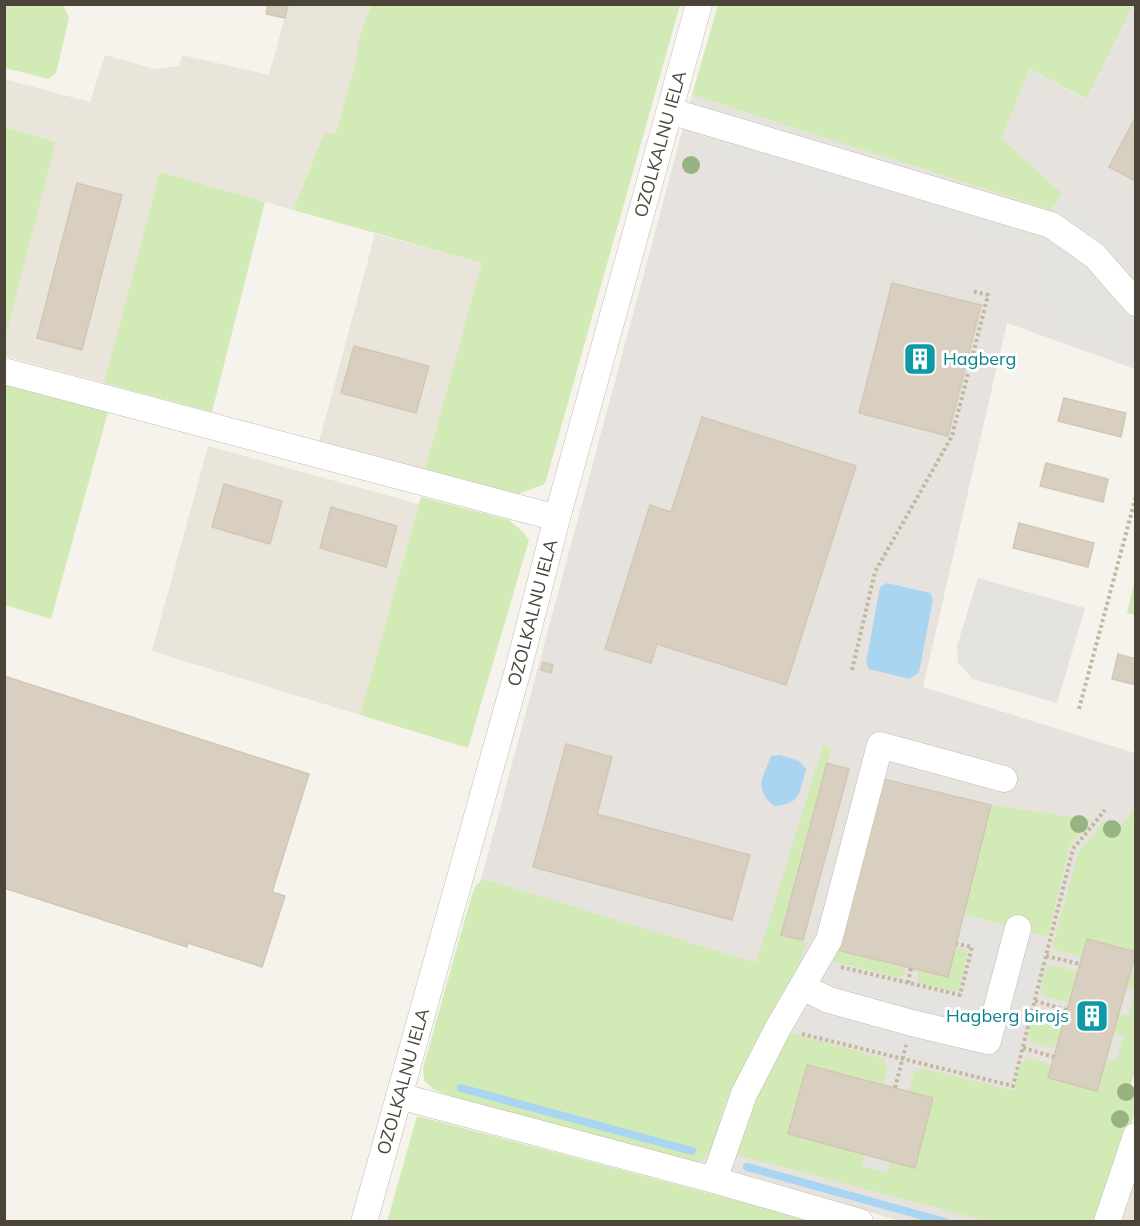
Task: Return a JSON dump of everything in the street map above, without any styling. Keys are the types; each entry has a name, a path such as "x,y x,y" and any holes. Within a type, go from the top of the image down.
{"street":[{"name":"OZOLKALNU IELA","path":"364,1221 519,666 557,518 699,4"},
{"path":"670,111 1051,225 1095,256 1136,303"},
{"path":"4,371 557,518"},
{"path":"714,1180 744,1094 778,1028 829,940 880,745 1004,779"},
{"path":"802,987 829,1000 988,1041 1018,928"},
{"path":"399,1096 860,1221"},
{"path":"1107,1221 1136,1137"}],"path":[{"path":"852,670 875,572 952,436 988,295 972,291"},
{"path":"1079,709 1136,496"},
{"path":"817,961 960,995 972,947 957,944"},
{"path":"1046,956 1080,964"},
{"path":"908,983 912,968"},
{"path":"1035,1001 1067,1010"},
{"path":"895,1088 912,1023"},
{"path":"1023,1048 1054,1057"}],"shaded area":[{"path":"288,5 371,5 358,42 356,62 336,134 324,134 293,210 160,172 104,383 5,356 5,339 56,142 5,127 4,79 90,102 105,55 154,69 179,66 182,55 269,75"},
{"path":"1135,5 1135,369 1007,323 923,687 1135,753 1136,1070 1130,1086 1135,1089 1135,1112 1099,1221 900,1221 427,1080 692,95 1051,210 1062,193 1001,138 1030,69 1085,99"},
{"path":"727,128 1028,219 1018,249 904,215 907,204 906,198 901,194 895,194 887,209 806,185 810,173 804,164 796,165 789,180 719,158"},
{"path":"1071,203 1135,247 1135,362 1046,331 1053,306 1028,296 1040,248"},
{"path":"375,234 483,263 425,470 319,442"},
{"path":"208,446 419,504 360,715 152,651"},
{"path":"978,578 1085,608 1057,703 973,679 958,663 957,646"},
{"path":"964,914 1048,937 1010,1082 820,1034 829,1000 840,1003 848,972 962,999 975,948 957,944"},
{"path":"1135,1173 1135,1221 1118,1221"}],"green space":[{"path":"718,4 1133,5 1086,99 1030,69 1001,138 1062,193 1051,210 692,95"},
{"path":"4,5 63,5 69,18 56,73 49,79 5,68"},
{"path":"371,5 680,5 545,484 518,494 425,470 482,263 293,210 324,134 336,133 356,62 358,42"},
{"path":"4,127 56,142 5,339"},
{"path":"160,172 265,202 212,412 104,383"},
{"path":"4,381 108,412 51,619 5,605"},
{"path":"421,497 509,520 529,540 468,748 360,715"},
{"path":"1135,579 1135,615 1127,613"},
{"path":"823,746 831,748 781,934 803,940 806,944 798,968 725,1103 709,1152 700,1162 685,1166 447,1095 433,1089 424,1080 423,1068 471,898 476,885 484,879 756,963"},
{"path":"991,805 1092,820 1069,847 1048,937 964,914"},
{"path":"1135,806 1135,952 1087,939 1082,957 1055,950 1053,943 1079,851 1104,822 1123,825"},
{"path":"956,947 968,950 959,988 954,992 920,984 917,977 918,970 948,977"},
{"path":"837,950 905,967 904,975 898,978 830,960"},
{"path":"1052,965 1078,972 1069,1002 1046,997 1040,991 1046,969"},
{"path":"1131,969 1135,970 1135,989 1126,988"},
{"path":"1135,994 1135,1070 1130,1086 1135,1089 1135,1112 1099,1221 987,1221 737,1155 747,1119 790,1033 883,1058 887,1066 883,1084 807,1065 788,1134 864,1154 862,1166 887,1173 891,1161 915,1167 933,1099 909,1091 914,1073 922,1068 1014,1091 1021,1064 1028,1058 1052,1064 1049,1078 1097,1091 1106,1060 1116,1061 1124,1036 1113,1033 1118,1015 1128,1016"},
{"path":"1039,1012 1065,1018 1056,1048 1032,1042 1028,1035 1034,1016"},
{"path":"417,1116 814,1221 387,1222"}],"water":[{"path":"887,583 930,593 933,599 919,672 910,679 869,669 866,662 880,587"},
{"path":"780,755 799,761 806,769 795,799 790,803 774,806 764,794 762,783 771,756"}],"building":[{"path":"268,4 288,4 285,18 266,14"},
{"path":"1136,116 1136,181 1109,167"},
{"path":"77,183 122,195 82,350 37,338"},
{"name":"Hagberg","path":"892,283 981,305 948,436 859,413"},
{"path":"354,346 429,366 416,413 341,393"},
{"path":"1064,398 1126,413 1121,437 1058,421"},
{"path":"702,417 856,466 786,685 657,644 651,663 605,649 650,505 671,512"},
{"path":"1046,463 1108,479 1103,502 1040,486"},
{"path":"224,484 282,501 270,544 212,527"},
{"path":"331,507 397,526 386,567 320,548"},
{"path":"1019,523 1094,543 1088,567 1013,548"},
{"path":"1118,654 1136,659 1136,685 1112,679"},
{"path":"543,662 553,665 551,673 541,670"},
{"path":"4,676 309,774 272,892 285,896 262,967 188,943 187,947 4,888"},
{"path":"566,744 612,757 597,814 750,855 732,920 533,867"},
{"path":"827,763 849,769 803,940 781,935"},
{"path":"879,778 991,805 948,977 837,950"},
{"name":"Hagberg birojs","path":"1087,939 1136,952 1097,1091 1048,1078"},
{"path":"807,1065 933,1098 915,1168 788,1134"}],"waterway":[{"path":"461,1088 692,1151"},
{"path":"747,1167 945,1222"}],"place":[{"name":"Hagberg","path":"920,359"},
{"name":"Hagberg birojs","path":"1092,1016"}]}
